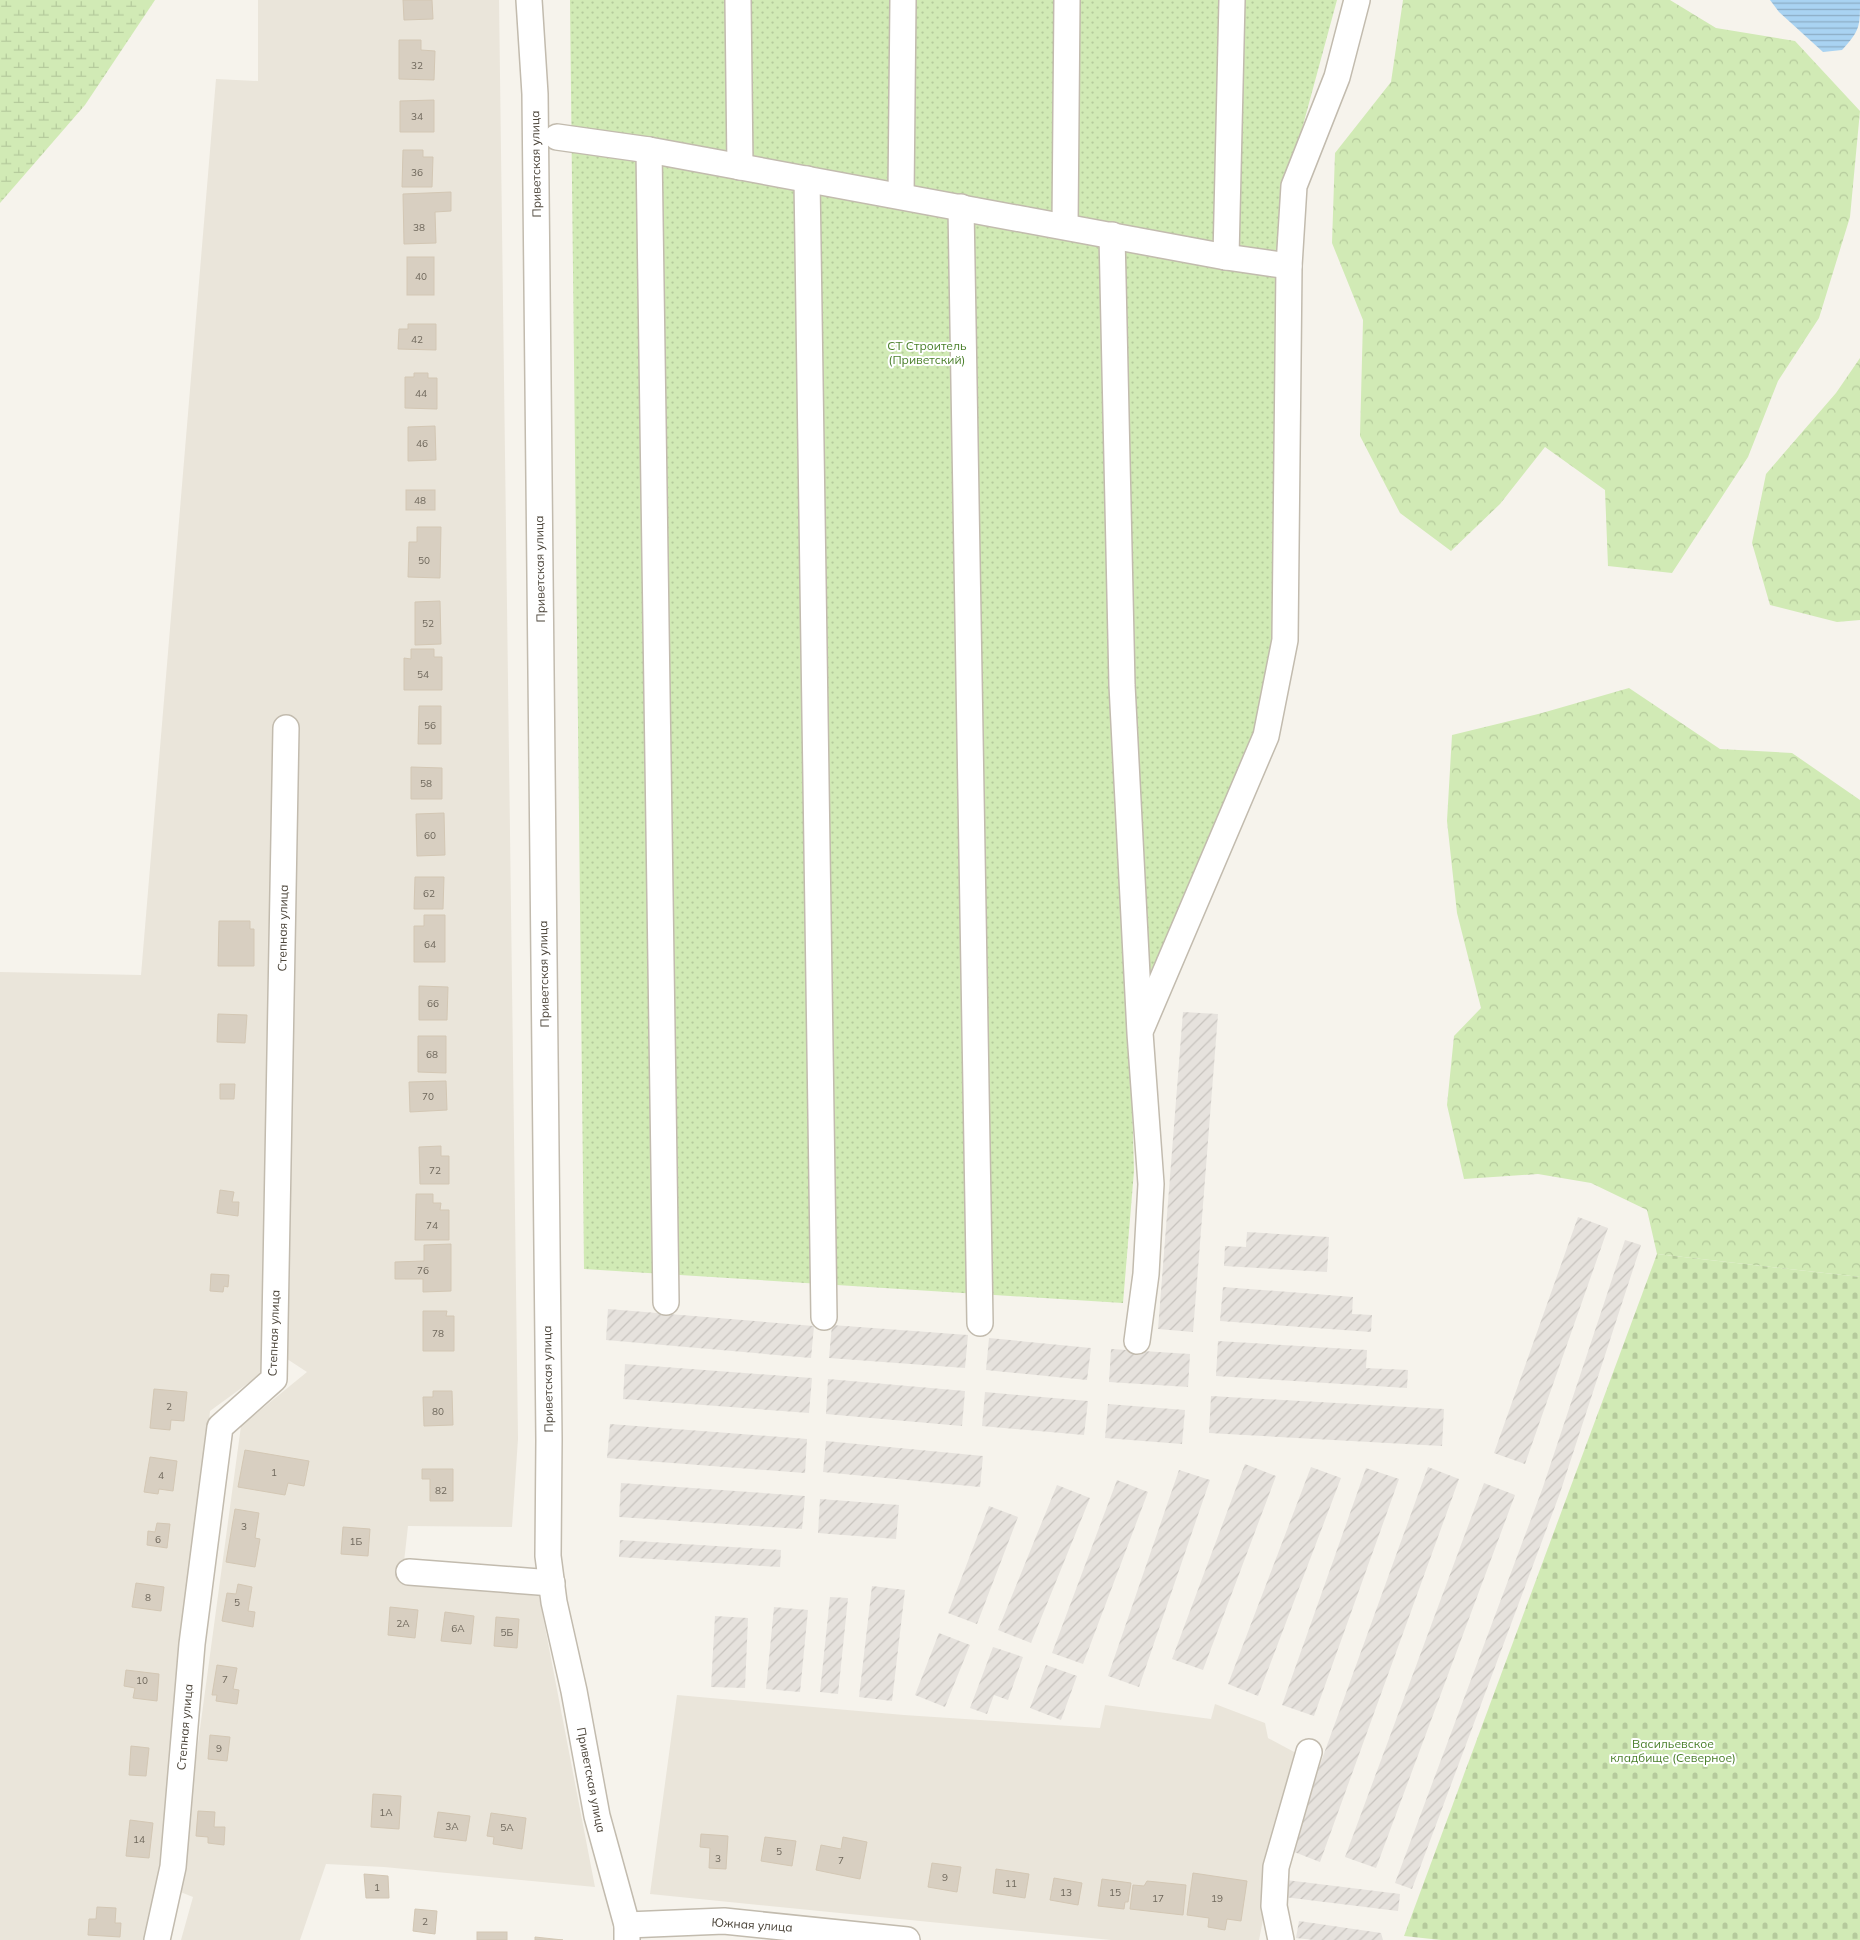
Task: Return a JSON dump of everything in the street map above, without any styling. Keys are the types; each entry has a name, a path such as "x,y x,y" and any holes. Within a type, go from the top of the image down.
{"street":[{"name":"Приветская улица","path":"529,0 535,94 549,1440 548,1556 554,1602 574,1691 597,1816 627,1932"},
{"path":"738,0 740,167"},
{"path":"901,196 903,0"},
{"path":"1065,226 1067,0"},
{"path":"1226,257 1232,0"},
{"path":"1140,1033 1266,736 1285,640 1289,266 1294,186 1338,77 1357,0"},
{"path":"557,137 649,150 1226,257 1289,266"},
{"path":"649,150 666,1302"},
{"path":"807,179 824,1317"},
{"path":"961,207 980,1323"},
{"path":"1112,235 1122,685 1140,1033 1151,1184 1146,1274 1137,1340"},
{"name":"Степная улица","path":"157,1940 174,1868 192,1644 220,1426 274,1379 286,728"},
{"path":"409,1572 552,1583"},
{"path":"1281,1940 1274,1906 1276,1867 1309,1752"},
{"name":"Южная улица","path":"627,1932 724,1921 907,1940"}],"shaded area":[{"path":"258,0 499,0 518,1439 512,1527 408,1526 402,1580 539,1596 595,1887 384,1867 326,1864 300,1940 181,1940 193,1897 178,1891 241,1426 307,1372 284,1357 210,1411 164,1851 144,1940 0,1940 0,972 141,975 216,79 258,81"},
{"path":"1183,1012 1218,1014 1193,1332 1158,1329"},
{"path":"1578,1217 1608,1228 1525,1464 1494,1453"},
{"path":"1247,1232 1329,1237 1327,1272 1224,1266 1225,1246 1246,1247"},
{"path":"1625,1240 1641,1245 1560,1493 1412,1889 1395,1883 1543,1487"},
{"path":"1223,1287 1353,1297 1352,1314 1372,1315 1371,1332 1220,1321"},
{"path":"608,1309 814,1326 811,1358 606,1340"},
{"path":"832,1325 968,1335 965,1368 829,1358"},
{"path":"989,1338 1091,1348 1087,1380 986,1370"},
{"path":"1218,1341 1367,1350 1366,1368 1408,1370 1407,1388 1216,1376"},
{"path":"1111,1349 1190,1354 1188,1387 1109,1382"},
{"path":"625,1364 812,1378 809,1413 623,1399"},
{"path":"828,1379 965,1391 962,1426 826,1414"},
{"path":"985,1392 1088,1401 1084,1435 982,1426"},
{"path":"1211,1396 1444,1409 1442,1446 1209,1433"},
{"path":"1108,1404 1185,1410 1182,1444 1105,1438"},
{"path":"610,1424 807,1439 805,1473 607,1458"},
{"path":"826,1441 983,1456 980,1487 823,1472"},
{"path":"1245,1464 1276,1476 1203,1670 1172,1659"},
{"path":"1311,1467 1341,1478 1258,1696 1228,1684"},
{"path":"1428,1467 1459,1479 1320,1862 1289,1850"},
{"path":"1366,1468 1399,1479 1314,1716 1282,1705"},
{"path":"1179,1470 1210,1480 1139,1687 1108,1676"},
{"path":"1117,1480 1148,1492 1083,1664 1052,1653"},
{"path":"621,1483 805,1496 802,1529 619,1517"},
{"path":"1484,1483 1515,1495 1376,1868 1345,1857"},
{"path":"1057,1485 1090,1498 1031,1643 998,1630"},
{"path":"820,1499 899,1505 896,1539 818,1533"},
{"path":"989,1506 1018,1517 977,1624 948,1613"},
{"path":"620,1540 781,1550 780,1567 619,1557"},
{"path":"872,1586 905,1590 892,1701 859,1697"},
{"path":"830,1597 848,1598 838,1694 820,1692"},
{"path":"774,1607 808,1610 800,1692 766,1689"},
{"path":"715,1616 748,1618 745,1688 711,1687"},
{"path":"939,1633 970,1645 945,1707 915,1695"},
{"path":"993,1647 1023,1657 1008,1700 994,1695 987,1714 970,1708"},
{"path":"1046,1665 1077,1676 1061,1720 1030,1708"},
{"path":"677,1695 904,1715 1100,1728 1105,1705 1211,1719 1215,1704 1265,1723 1268,1738 1296,1753 1259,1940 1111,1940 650,1894"},
{"path":"1286,1880 1400,1894 1398,1911 1284,1897"},
{"path":"1299,1921 1381,1933 1383,1940 1314,1940 1296,1938"}],"green space":[{"path":"0,0 155,0 85,105 0,203"},
{"name":"СТ Строитель (Приветский)","path":"570,0 1337,0 1296,151 1277,632 1255,730 1156,980 1129,985 1134,1171 1123,1303 584,1269"},
{"path":"1403,0 1670,0 1716,28 1795,41 1860,111 1850,217 1819,318 1778,381 1748,457 1672,573 1608,566 1605,490 1545,447 1500,504 1451,551 1400,513 1360,436 1363,320 1332,243 1335,153 1391,82"},
{"path":"1860,358 1860,620 1837,622 1770,605 1752,543 1766,474 1836,393"},
{"path":"1629,688 1720,749 1792,753 1860,800 1860,1277 1657,1254 1647,1210 1591,1183 1538,1174 1464,1179 1447,1105 1454,1036 1481,1008 1457,913 1447,821 1452,735 1542,713"},
{"name":"Васильевское кладбище (Северное)","path":"1657,1254 1860,1277 1860,1940 1441,1940 1404,1936"}],"water":[{"path":"1770,0 1860,0 1858,28 1842,50 1823,52 1779,12"}],"building":[{"path":"403,0 432,0 433,19 404,20"},
{"path":"399,40 421,40 421,50 435,51 434,80 399,79"},
{"path":"434,100 434,132 400,132 400,101"},
{"path":"403,150 423,150 423,157 433,157 432,187 402,187"},
{"path":"451,192 451,211 435,212 436,243 404,244 403,194"},
{"path":"407,257 434,257 434,295 407,295"},
{"path":"408,324 436,324 436,350 398,349 399,329 408,329"},
{"path":"414,373 428,373 428,378 437,378 437,409 405,408 405,377 414,377"},
{"path":"435,426 436,460 408,461 408,427"},
{"path":"406,490 435,490 435,510 406,510"},
{"path":"417,527 441,527 440,578 408,577 409,542 417,542"},
{"path":"440,601 441,644 415,645 415,602"},
{"path":"411,649 434,649 434,657 442,657 442,690 404,690 404,658 411,659"},
{"path":"419,706 441,706 441,744 418,744"},
{"path":"411,767 442,768 442,799 411,799"},
{"path":"444,813 445,855 417,856 416,814"},
{"path":"415,877 444,877 443,909 414,909"},
{"path":"424,915 445,915 445,962 414,962 414,926 424,926"},
{"path":"219,921 250,921 250,929 254,929 254,966 218,966"},
{"path":"419,986 448,987 447,1020 419,1020"},
{"path":"218,1014 247,1015 245,1043 217,1042"},
{"path":"418,1036 446,1036 446,1073 418,1072"},
{"path":"446,1081 447,1110 410,1112 409,1082"},
{"path":"220,1084 235,1084 234,1099 220,1099"},
{"path":"441,1146 441,1156 449,1156 449,1184 420,1184 419,1147"},
{"path":"220,1190 234,1192 232,1202 239,1202 238,1216 217,1213"},
{"path":"416,1194 433,1194 433,1203 441,1203 440,1210 449,1210 449,1240 415,1240"},
{"path":"451,1244 451,1291 423,1292 423,1279 395,1279 395,1262 424,1261 424,1245"},
{"path":"211,1274 229,1275 228,1287 224,1286 223,1292 210,1291"},
{"path":"423,1311 447,1311 446,1316 454,1316 454,1351 423,1351"},
{"path":"154,1389 187,1392 184,1421 171,1420 170,1430 150,1428"},
{"path":"433,1391 452,1391 453,1425 424,1426 423,1397 433,1397"},
{"path":"245,1450 309,1461 304,1486 288,1483 285,1495 238,1487"},
{"path":"150,1457 177,1461 173,1491 159,1489 158,1494 144,1492"},
{"path":"422,1469 453,1469 453,1501 430,1501 430,1479 422,1479"},
{"path":"235,1509 259,1513 255,1538 260,1539 255,1567 226,1562"},
{"path":"157,1523 170,1524 167,1548 147,1545 148,1531 155,1532"},
{"path":"343,1527 370,1529 368,1556 341,1554"},
{"path":"136,1583 164,1587 161,1611 132,1607"},
{"path":"238,1584 252,1587 248,1611 255,1612 253,1627 222,1621 227,1593 236,1594"},
{"path":"390,1607 418,1610 415,1638 388,1635"},
{"path":"445,1612 474,1616 471,1644 441,1641"},
{"path":"496,1617 519,1619 517,1648 494,1646"},
{"path":"217,1665 237,1668 233,1689 239,1690 237,1704 216,1701 217,1695 212,1695"},
{"path":"126,1670 159,1674 157,1701 133,1698 135,1688 124,1686"},
{"path":"210,1735 230,1737 227,1761 208,1759"},
{"path":"131,1746 149,1748 146,1776 129,1775"},
{"path":"373,1794 401,1796 399,1829 371,1827"},
{"path":"198,1811 215,1812 214,1827 225,1827 224,1845 208,1843 208,1837 196,1836"},
{"path":"438,1812 470,1816 466,1841 434,1837"},
{"path":"491,1813 526,1818 522,1849 493,1844 494,1837 487,1836"},
{"path":"130,1820 153,1823 149,1858 126,1856"},
{"path":"701,1834 728,1836 726,1869 709,1868 710,1848 700,1847"},
{"path":"765,1837 796,1841 792,1866 761,1861"},
{"path":"843,1837 867,1842 860,1879 816,1870 821,1845 841,1849"},
{"path":"932,1863 961,1867 957,1892 928,1887"},
{"path":"996,1869 1029,1874 1025,1898 993,1893"},
{"path":"1193,1873 1247,1881 1241,1921 1227,1919 1225,1930 1208,1927 1209,1918 1187,1915"},
{"path":"364,1874 388,1876 389,1898 366,1898"},
{"path":"1054,1878 1082,1883 1078,1905 1050,1900"},
{"path":"1102,1879 1131,1883 1128,1902 1125,1902 1124,1909 1098,1906"},
{"path":"1147,1881 1186,1885 1183,1915 1130,1909 1133,1885 1144,1886"},
{"path":"97,1907 116,1908 115,1923 121,1923 120,1937 88,1935 89,1919 96,1919"},
{"path":"415,1909 437,1911 435,1934 413,1931"},
{"path":"477,1932 507,1932 507,1940 477,1940"},
{"path":"535,1937 563,1940 535,1940"}]}
